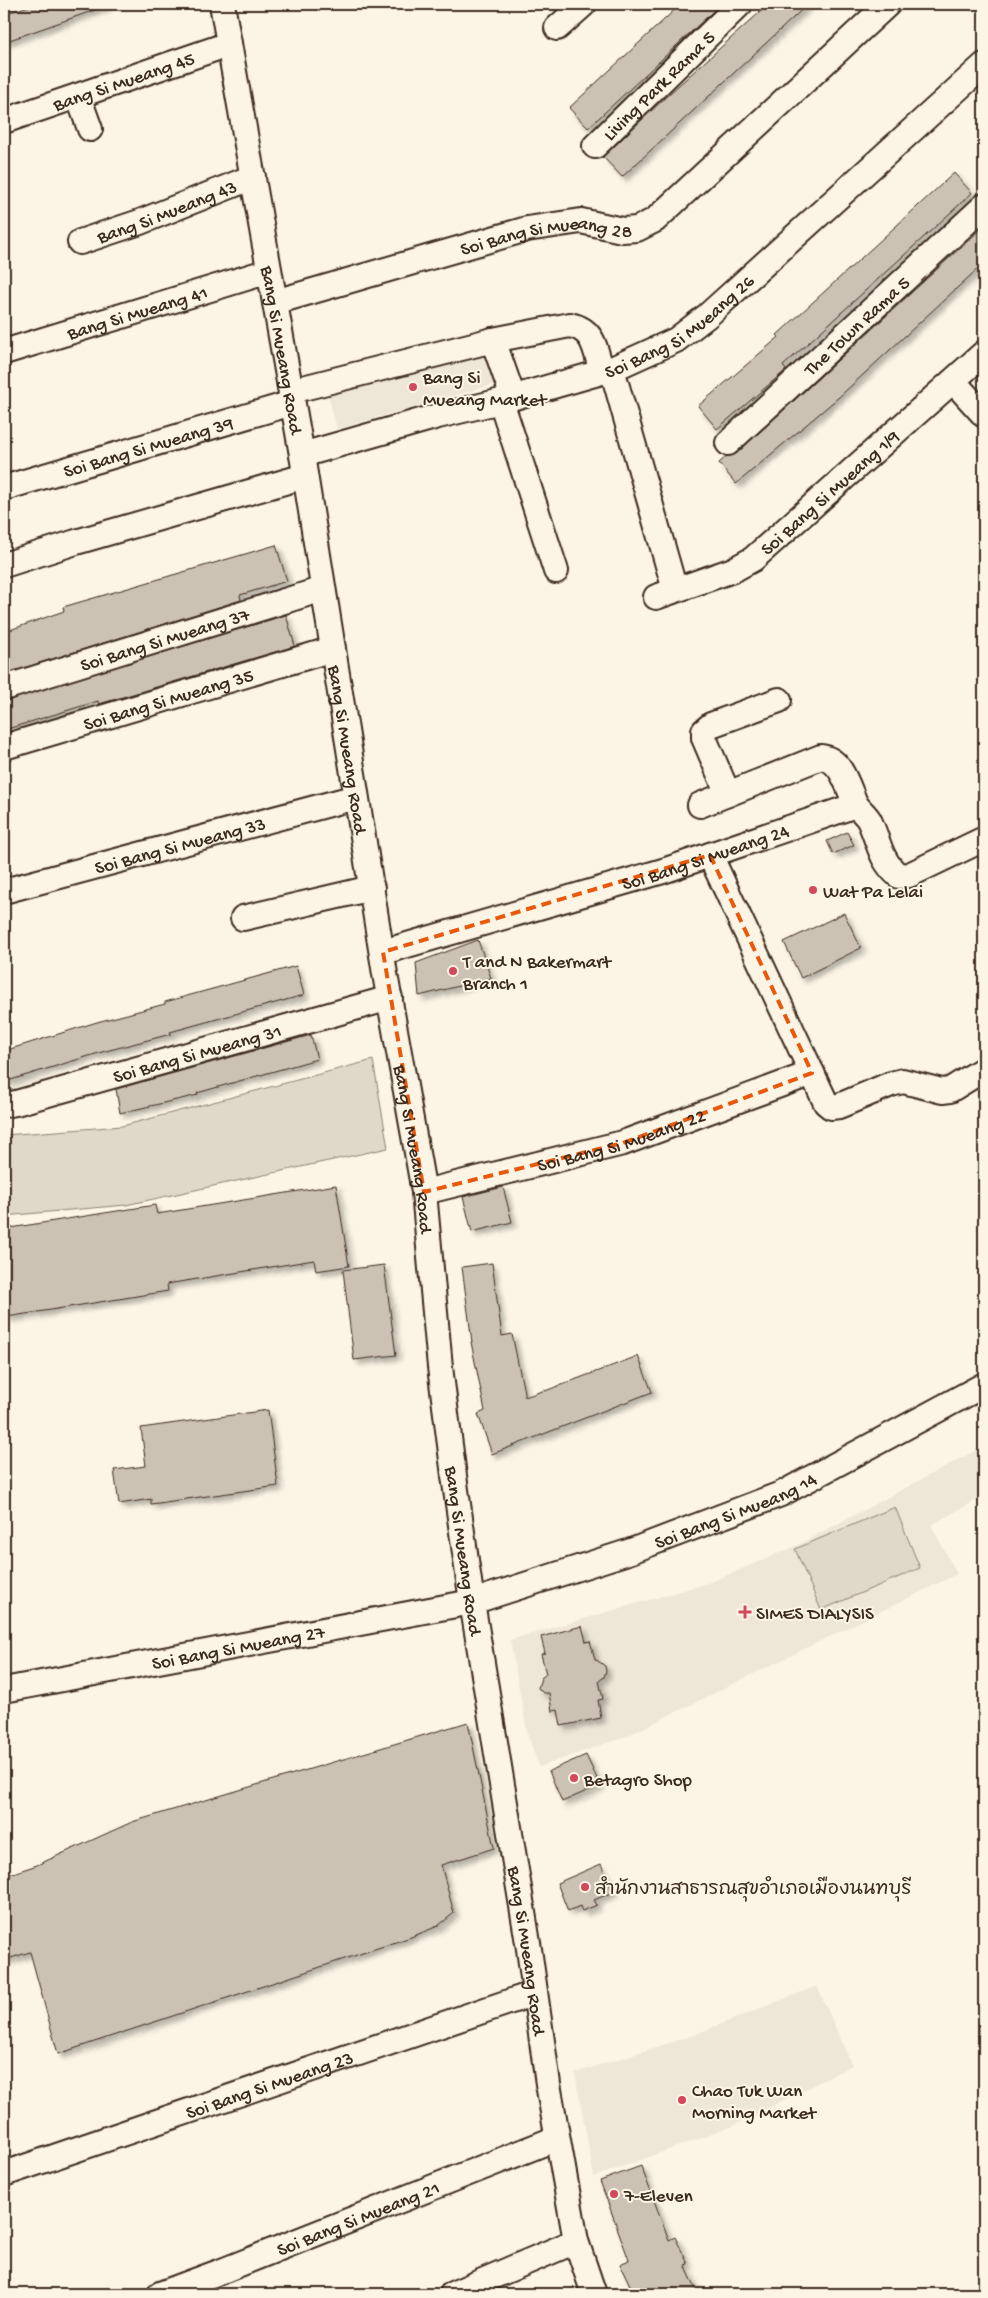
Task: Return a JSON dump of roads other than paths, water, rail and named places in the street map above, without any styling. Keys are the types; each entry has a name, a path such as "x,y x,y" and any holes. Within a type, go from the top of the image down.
{"street":[{"name":"Bang Si Mueang Road","path":"222,4 304,466 356,797 424,1192 440,1367 472,1602 529,1949 557,2138 576,2241 594,2294"},
{"path":"557,28 584,4"},
{"name":"Living Park Rama 5","path":"595,146 740,4"},
{"name":"Soi Bang Si Mueang 28","path":"275,302 527,229 581,221 622,230 637,229 655,220 888,4"},
{"name":"Bang Si Mueang 45","path":"10,118 229,44"},
{"name":"Soi Bang Si Mueang 26","path":"4,565 85,540 304,466 438,416 507,399 607,370 676,340 707,316 984,65"},
{"path":"78,96 90,129"},
{"name":"Bang Si Mueang 43","path":"80,242 140,222 253,177"},
{"name":"The Town Rama 5","path":"728,443 984,206"},
{"name":"Bang Si Mueang 41","path":"4,352 269,271"},
{"name":"Soi Bang Si Mueang 39","path":"4,488 291,397 493,340 570,325 582,327 589,333 607,370 666,594"},
{"path":"493,340 507,399 556,571"},
{"name":"Soi Bang Si Mueang 1/9","path":"666,594 733,570 753,559 984,354"},
{"path":"954,382 984,415"},
{"name":"Soi Bang Si Mueang 37","path":"4,688 323,589"},
{"name":"Soi Bang Si Mueang 35","path":"4,747 131,707 333,650"},
{"path":"728,794 704,738 704,731 711,725 779,700"},
{"path":"700,805 821,757 830,758 838,765 856,805 869,819 884,860 890,869 899,876 909,875 984,839"},
{"name":"Soi Bang Si Mueang 33","path":"4,891 356,797"},
{"name":"Soi Bang Si Mueang 24","path":"383,952 663,871 856,805"},
{"path":"710,855 826,1103 831,1107 839,1106 891,1084 903,1081 942,1091 950,1090 984,1069"},
{"path":"243,918 372,888"},
{"name":"Soi Bang Si Mueang 31","path":"4,1105 390,998"},
{"name":"Soi Bang Si Mueang 22","path":"424,1192 623,1143 812,1073"},
{"name":"Soi Bang Si Mueang 14","path":"472,1602 631,1551 781,1494 984,1385"},
{"name":"Soi Bang Si Mueang 27","path":"4,1690 472,1602"},
{"name":"Soi Bang Si Mueang 23","path":"4,2174 535,1993"},
{"name":"Soi Bang Si Mueang 21","path":"160,2294 557,2138"},
{"path":"452,2294 576,2241"}],"place":[{"name":"Bang Si Mueang Market","path":"413,387"},
{"name":"Wat Pa Lelai","path":"813,890"},
{"name":"T and N Bakermart Branch 1","path":"453,971"},
{"name":"SIMES DIALYSIS","path":"745,1612"},
{"name":"Betagro Shop","path":"574,1778"},
{"name":"สำนักงานสาธารณสุขอำเภอเมืองนนทบุรี","path":"585,1887"},
{"name":"Chao Tuk Wan Morning Market","path":"682,2100"},
{"name":"7-Eleven","path":"614,2194"}]}
